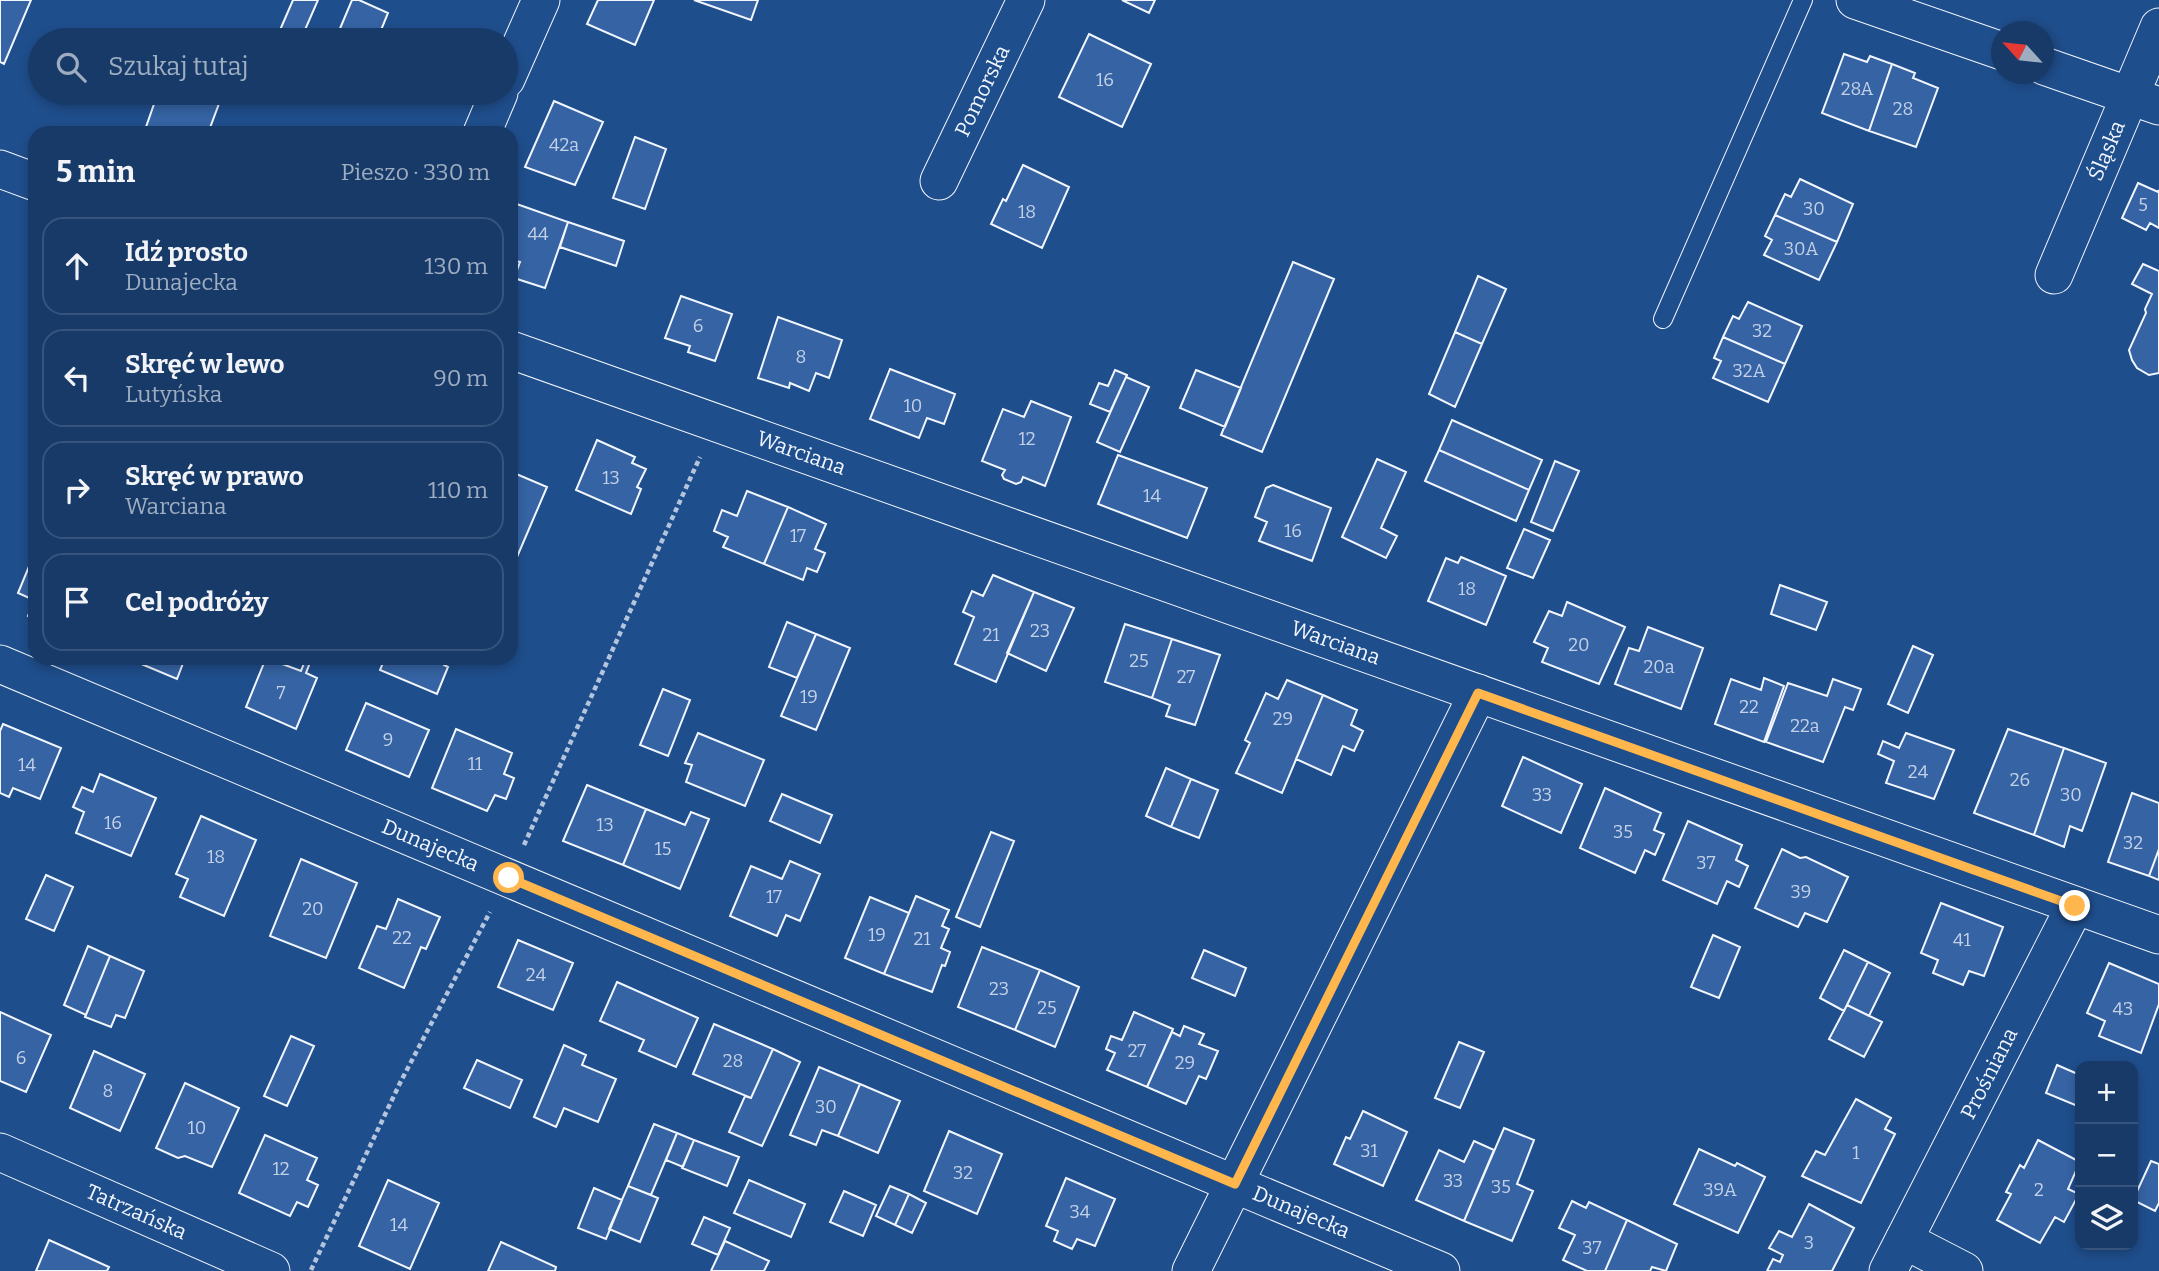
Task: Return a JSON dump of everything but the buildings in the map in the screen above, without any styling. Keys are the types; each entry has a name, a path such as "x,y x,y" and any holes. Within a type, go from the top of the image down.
{"street":[{"path":"518,52 541,0"},
{"name":"Pomorska","path":"939,181 1026,0"},
{"path":"1855,0 1991,48"},
{"name":"Śląska","path":"2054,275 2145,101 2159,27"},
{"path":"2054,70 2145,101"},
{"path":"485,126 494,105"},
{"path":"0,169 28,179"},
{"name":"Warciana","path":"518,352 2159,935"},
{"name":"Dunajecka","path":"0,664 1441,1271"},
{"path":"1191,1271 1478,693"},
{"name":"Prośniana","path":"1964,1271 1896,1256 2075,906"},
{"name":"Tatrzańska","path":"0,1152 271,1271"}],"lane":[{"path":"1663,319 1803,0"}],"route":[{"path":"509,878 1235,1184 1478,693 2075,906"}]}
